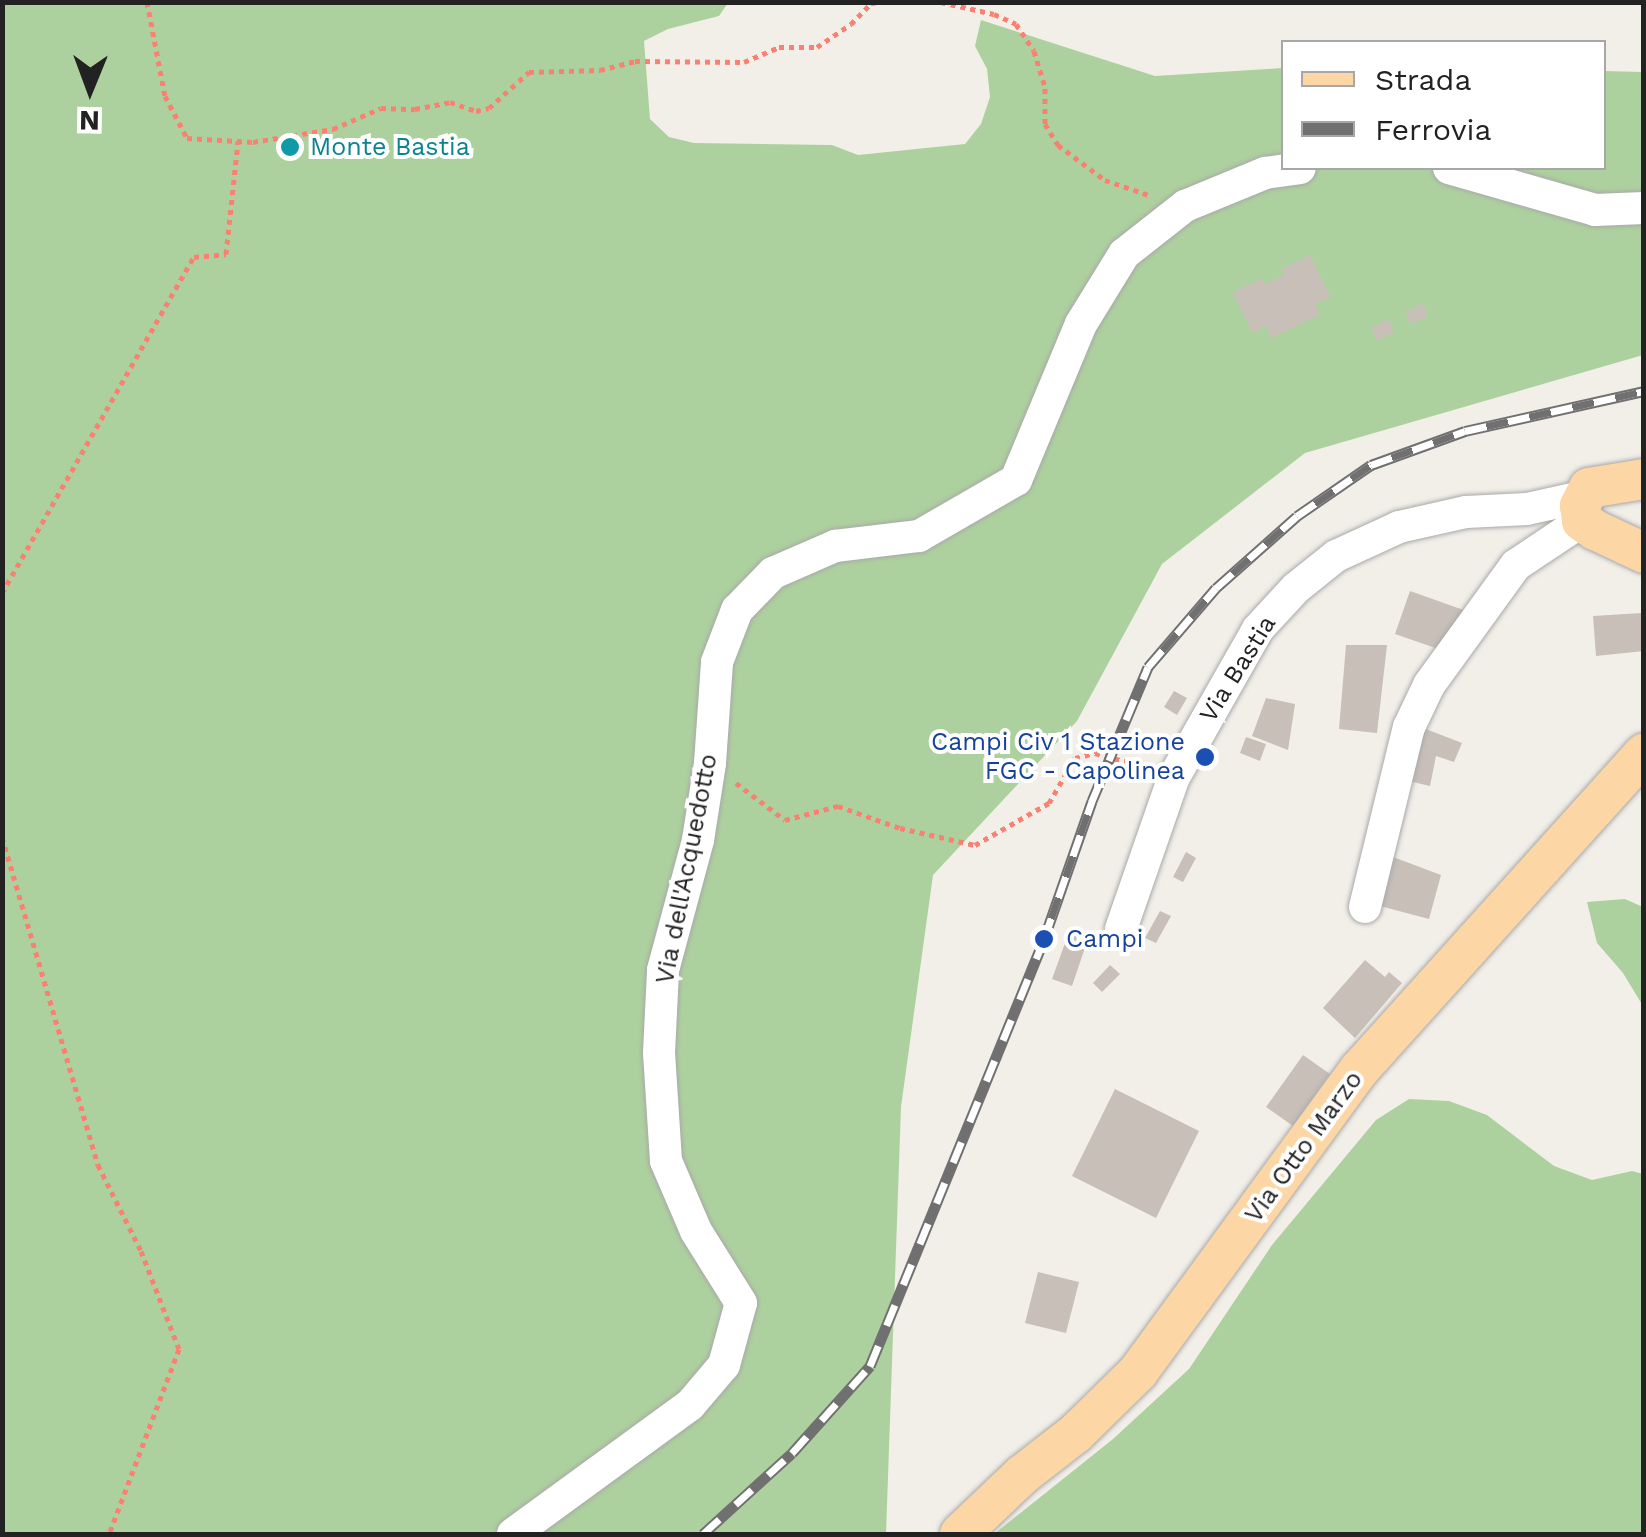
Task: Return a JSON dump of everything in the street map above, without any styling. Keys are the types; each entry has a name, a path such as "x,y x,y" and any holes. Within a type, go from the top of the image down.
{"main road":[{"path":"1644,479 1603,482 1582,509 1644,552"},
{"name":"Via Otto Marzo","path":"960,1534 1022,1475 1076,1433 1138,1372 1359,1070 1644,753"}],"street":[{"name":"Via dell'Acquedotto","path":"513,1534 690,1406 724,1365 741,1303 696,1232 666,1161 659,1052 663,970 698,840 710,763 717,662 737,610 773,573 834,546 919,536 1016,480 1081,324 1124,254 1185,206 1265,173 1286,170"},
{"path":"1456,170 1595,210 1644,208"},
{"path":"1365,907 1409,727 1429,686 1516,565 1582,509"},
{"name":"Via Bastia","path":"1121,929 1174,777 1258,629 1296,588 1336,556 1399,526 1466,512 1582,509"}],"path":[{"path":"147,2 165,96 187,138 238,141 333,130 380,108 415,109 450,102 476,111 489,108 530,72 600,70 635,61 744,62 779,47 817,47 878,2"},
{"path":"941,2 994,14 1016,24 1034,51 1045,88 1045,124 1058,145 1077,163 1105,180 1185,206"},
{"path":"2,594 194,257 226,254 238,141"},
{"path":"710,763 785,820 838,806 900,828 975,844 1049,803 1067,766 1084,754 1110,756 1174,777"},
{"path":"2,836 98,1165 141,1251 179,1348 109,1534"}],"green space":[{"path":"3,3 728,3 719,16 668,29 644,41 650,119 669,137 694,143 832,145 858,155 965,144 981,124 990,97 987,69 975,46 981,20 1155,76 1281,68 1281,170 1606,170 1606,71 1643,72 1643,355 1305,453 1162,564 1077,721 933,875 901,1107 886,1534 3,1534"},
{"path":"1625,899 1643,907 1643,1006 1623,973 1597,943 1587,902"},
{"path":"1409,1099 1449,1101 1487,1115 1554,1166 1592,1180 1632,1171 1643,1174 1643,1534 994,1534 1113,1439 1189,1369 1272,1245 1376,1120"}],"building":[{"path":"1310,255 1331,297 1315,304 1320,315 1271,338 1266,326 1252,333 1233,292 1262,278 1265,284 1284,275 1281,269"},
{"path":"1423,304 1428,317 1411,324 1405,312"},
{"path":"1388,319 1394,332 1377,341 1371,328"},
{"path":"1410,591 1472,613 1447,652 1395,634"},
{"path":"1642,613 1644,651 1596,656 1593,616"},
{"path":"1346,645 1387,645 1377,733 1339,729"},
{"path":"1174,691 1187,698 1177,715 1164,707"},
{"path":"1266,698 1295,704 1288,750 1252,736"},
{"path":"1418,726 1462,743 1454,762 1436,756 1430,786 1404,780"},
{"path":"1246,737 1266,744 1260,761 1240,753"},
{"path":"1186,852 1196,858 1183,882 1173,877"},
{"path":"1393,857 1441,875 1429,919 1380,906"},
{"path":"1160,911 1171,916 1156,943 1145,938"},
{"path":"1069,932 1088,939 1072,986 1052,979"},
{"path":"1365,960 1385,977 1389,972 1402,983 1355,1038 1323,1008"},
{"path":"1110,965 1120,974 1102,992 1093,983"},
{"path":"1303,1055 1330,1074 1293,1126 1266,1107"},
{"path":"1115,1089 1199,1131 1156,1218 1072,1176"},
{"path":"1038,1272 1079,1282 1066,1333 1025,1323"}],"railway":[{"path":"703,1534 792,1453 870,1366 1044,939 1092,801 1148,667 1216,588 1297,516 1371,465 1465,431 1644,391"}],"place":[{"name":"Monte Bastia","path":"290,147"},
{"name":"Campi Civ 1 Stazione FGC - Capolinea","path":"1205,757"},
{"name":"Campi","path":"1044,939"}]}
